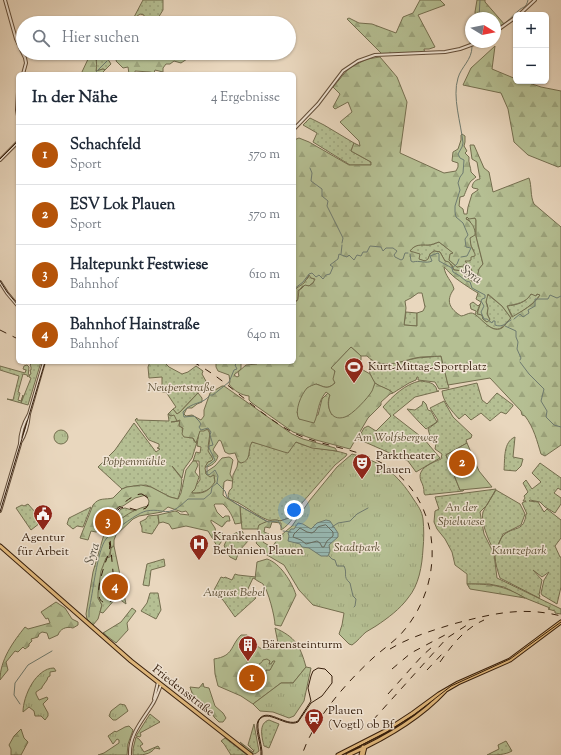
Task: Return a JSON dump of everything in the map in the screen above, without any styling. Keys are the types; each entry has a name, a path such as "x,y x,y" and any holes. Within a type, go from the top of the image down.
{"main road":[{"name":"Friedensstraße","path":"0,546 108,641 251,754"},
{"path":"348,755 392,732 415,717 446,690 510,660 560,622"},
{"path":"338,755 364,746"},
{"path":"355,752 361,755 364,746"}],"street":[{"path":"6,0 16,39"},
{"path":"522,12 535,0"},
{"path":"501,28 513,19"},
{"path":"296,127 308,116 337,78 348,67 358,61 375,55 445,52 465,47"},
{"path":"24,72 25,60"},
{"path":"0,160 16,144"},
{"path":"0,282 16,304"},
{"path":"0,511 20,444 25,435 29,414 43,364"},
{"path":"154,700 158,682"},
{"path":"130,755 130,747 133,737 162,685"}],"green space":[{"path":"143,0 163,0 163,10 159,16 144,16 140,14 135,16"},
{"path":"420,0 440,0 445,5 418,15 435,47 424,49 425,54 382,54 347,19 349,18 359,23 372,24 396,33 403,17 413,13"},
{"path":"477,0 485,0 494,12 475,12"},
{"path":"501,20 505,25 501,28"},
{"path":"493,48 495,48 492,69 513,78 513,84 532,84 561,91 561,166 558,167 528,155 514,142 508,109 501,93 463,85 471,68"},
{"path":"380,57 397,77 407,102 400,153 444,173 456,171 458,163 452,161 453,152 458,149 461,135 462,134 465,136 464,146 467,151 465,153 469,157 471,172 476,177 470,182 464,196 460,197 459,206 463,209 464,214 467,214 472,194 478,190 472,187 473,184 480,179 477,162 472,159 470,145 474,145 484,168 489,172 493,192 529,178 534,204 561,227 561,445 545,456 541,454 537,439 525,416 522,415 521,411 490,378 448,385 441,356 418,357 396,363 384,364 378,363 367,356 361,356 351,347 335,364 335,383 328,387 316,384 297,412 299,419 318,415 322,399 328,393 330,395 328,405 332,415 369,395 375,383 391,391 393,393 381,402 381,405 368,418 350,449 293,432 252,403 249,400 249,396 235,391 229,384 229,375 218,371 216,364 241,364 241,369 234,375 237,377 239,376 238,372 246,365 296,364 296,301 298,299 299,290 305,285 309,286 315,279 311,278 309,275 304,283 296,289 296,139 299,138 309,142 349,165 371,165 371,162 351,151 354,143 360,146 359,141 340,122 352,112 348,102 335,109 333,107 340,94 333,87 349,68 367,59","holes":["467,217 469,219 475,218 476,220 476,236 483,264 479,269 476,281 471,269 465,261 469,261 471,260 471,257 475,256 470,238 475,235 475,230 471,223 466,219","439,242 453,253 450,254 449,260 457,267 464,266 464,264 467,267 474,282 465,275 464,271 454,270 449,262 445,261 440,252 434,251 425,261 419,259 420,254 410,251 416,246 429,245","444,267 456,278 478,293 476,299 481,302 477,314 482,315 483,319 487,322 490,320 487,314 488,308 486,302 488,294 502,306 511,318 502,328 493,329 474,314 470,313 461,316 454,311 449,301 451,293 454,289","418,293 422,293 425,307 423,311 417,313 417,326 404,325 406,308 405,301","531,294 536,296 537,294 540,295 531,305 512,317 507,306 520,303"]},
{"path":"88,60 96,60 96,71 103,69 105,70 103,72 82,72"},
{"path":"96,60 108,60 111,64 105,70 103,69 96,71"},
{"path":"186,60 181,63 174,61 170,64 166,64 163,68 163,72 155,70 154,72 129,72 128,67 123,68 116,61"},
{"path":"310,118 354,143 351,151 371,162 371,165 350,165 313,142 317,133 303,125"},
{"path":"467,217 475,218 476,220 476,236 483,264 479,269 477,282 471,269 465,261 474,251 469,238 475,232 469,220 466,219"},
{"path":"439,242 455,254 449,260 457,267 464,265 463,263 475,282 471,281 465,275 464,271 454,270 452,265 445,261 440,252 434,251 430,254 428,260 423,261 409,252 418,245 430,245"},
{"path":"329,262 327,265 329,269 324,274 320,275 313,272 311,278 315,281 309,286 303,286 298,291 298,299 296,301 296,287 308,278 310,272"},
{"path":"487,294 502,306 511,318 501,328 494,329 487,325 475,314 476,311 471,309 470,304 473,302 478,306 480,304 477,312 482,315 483,319 487,322 490,319 486,302"},
{"path":"531,294 540,295 531,305 513,317 507,306 526,300"},
{"path":"406,312 417,313 417,326 404,325"},
{"name":"Kurt-Mittag-Sportplatz","path":"351,347 361,356 361,360 356,366 370,374 375,383 370,394 352,413 348,416 340,418 336,417 330,412 330,395 326,392 321,400 314,423 299,419 297,412 298,408 307,388 316,384 328,387 335,383 333,379 335,371 331,368"},
{"path":"441,356 449,388 439,389 435,382 418,380 417,377 416,380 393,393 376,384 369,370 378,367 371,363 371,359 383,365 417,358"},
{"path":"40,364 28,405 21,403 31,378 29,377 31,374 30,365"},
{"name":"Neupertstraße","path":"149,364 166,364 182,374 188,372 196,366 203,371 202,374 207,383 177,414 173,409 176,407 166,392 162,392 162,377 149,378"},
{"path":"27,365 29,367 28,377 27,375 23,374 18,392 20,393 18,400 21,401 23,395 21,403 7,399 13,400 19,376 0,370 0,366 25,373 26,370 23,369 24,366"},
{"name":"Am Wolfsbergweg","path":"420,381 433,384 437,391 439,391 415,397 393,415 424,439 440,458 416,472 408,461 358,439 364,428 368,426 376,431 391,416 383,407 395,395 409,385"},
{"path":"477,383 482,400 487,404 497,393 513,406 506,414 501,412 490,421 481,413 471,420 465,414 459,419 446,403 442,391"},
{"path":"222,386 292,434 303,439 335,448 337,451 312,448 296,442 288,453 252,442 247,460 241,463 238,461 235,453 229,454 225,452 221,441 219,440 213,450 218,456 215,462 205,467 208,462 213,459 208,451 210,438 209,430 207,429 200,431 196,443 193,438 184,437 182,434 183,428 179,426 180,420 177,421 174,415 171,416 168,414 173,409 177,414 180,412 198,393 202,398 202,402 192,408 187,408 184,414 186,416 192,415 201,420 204,416 204,410 210,393"},
{"path":"423,401 437,422 426,429 407,409 415,410 422,405"},
{"path":"444,401 453,417 472,435 471,438 466,440 467,443 446,455 460,490 464,490 425,495 420,476 421,473 423,469 433,462 441,459 442,454 435,449 437,438 430,436 428,429 438,420 430,408"},
{"name":"Poppenmühle","path":"168,414 171,416 173,414 175,415 177,421 171,422 180,421 179,425 188,437 193,438 194,441 197,442 192,458 184,469 182,478 172,466 182,479 178,499 170,497 146,485 122,489 98,467 115,450 134,423 156,452 160,449 157,448 159,447 159,444 149,440 135,420 137,418 137,420 169,421"},
{"path":"207,429 210,433 208,447 213,459 208,462 205,468 206,474 214,475 215,480 212,487 209,489 192,493 191,492 200,480 199,461 193,461 196,452 200,453 201,447 197,446 199,430"},
{"path":"58,430 64,430 68,434 68,440 64,444 58,444 54,440 54,434"},
{"path":"515,437 513,457 523,459 521,466 516,471 504,470 508,443"},
{"path":"252,442 289,451 296,442 302,445 347,454 335,465 289,518 280,521 270,520 263,518 239,503 229,499 228,497 232,488 233,475 238,461 241,463 249,456 249,446"},
{"path":"467,443 479,471 492,487 460,490 446,455"},
{"name":"Stadtpark","path":"352,454 363,457 380,465 395,476 408,491 421,511 424,534 421,569 412,593 394,613 366,632 352,645 339,634 344,613 313,605 299,590 284,565 267,555 279,537 292,526 310,500 337,467"},
{"path":"229,457 233,460 230,474 233,480 227,480 224,482 223,495 240,506 241,523 235,524 227,508 223,504 215,504 214,505 217,512 223,518 225,516 229,516 230,521 227,521 222,527 211,520 216,533 222,532 224,538 217,546 208,531 186,526 172,529 169,524 163,522 159,523 158,515 175,511 180,514 189,515 186,511 182,512 168,507 162,512 139,516 133,519 116,535 114,540 114,546 111,548 98,598 102,605 98,619 93,625 87,619 86,614 93,572 105,531 113,527 122,518 140,508 148,506 149,501 146,495 135,498 123,506 118,507 98,524 103,529 96,532 91,531 88,540 80,538 95,502 113,498 122,489 127,487 141,485 151,487 170,497 178,499 181,493 186,470 193,461 196,461 198,465 195,472 199,477 192,493 203,492 208,490 215,482 214,475 210,477 206,474 206,472 215,466 222,458"},
{"name":"Kuntzepark","path":"540,463 561,478 561,490 558,488 554,493 561,498 561,504 555,513 540,502 529,501 538,502 544,512 547,509 561,520 561,538 555,546 561,557 561,587 557,604 541,593 544,580 549,572 542,577 533,570 542,580 539,598 500,578 495,559 497,547 503,536 521,526 525,520 527,514 522,503 526,501 523,501 525,498 524,496 528,492 523,483 526,480 532,489 541,482 532,473"},
{"name":"An der Spielwiese","path":"496,489 487,505 480,512 484,534 494,554 497,578 561,609 561,614 555,613 555,611 548,609 550,608 525,598 504,587 489,584 467,584 467,574 455,565 452,552 434,522 435,511 439,509 435,497"},
{"path":"496,490 520,504 525,514 521,525 503,534 496,550 493,549 487,536 482,516 484,509"},
{"path":"302,503 285,528 281,530 281,523 272,522 270,528 265,527 264,532 269,534 263,542 271,547 267,555 265,554 256,543 259,525 270,521 280,521 289,518"},
{"path":"28,504 35,512 37,510 38,512 35,514 40,523 31,530 16,508 22,505 24,506"},
{"path":"240,506 268,522 259,525 259,529 242,529"},
{"path":"91,507 83,527 77,526 73,529 67,524 69,518"},
{"path":"125,508 135,511 119,521 113,528 108,530 111,520 112,521 116,517 115,516 121,509"},
{"path":"158,515 159,523 152,534 142,532 140,522 148,516"},
{"path":"242,531 249,540 239,551 236,560 230,557 224,549 224,546 231,536"},
{"path":"114,546 126,604 116,598 103,613 100,612 102,605 98,598 101,571 106,558 110,557 111,548"},
{"path":"164,559 165,566 151,570 149,586 143,585 147,564"},
{"path":"267,559 272,561 281,569 292,584 296,595 281,626 275,625 273,610 265,587 255,579 257,562"},
{"name":"August Bebel","path":"235,574 256,577 255,579 253,578 247,591 256,598 235,617 223,600 216,594 217,591 214,590 221,577 232,580"},
{"path":"467,584 497,586 510,590 525,598 470,589"},
{"path":"150,593 158,593 161,610 156,619 141,611 147,603"},
{"path":"56,602 65,608 72,619 78,622 78,625 73,628 64,628 58,635 49,639 47,633 42,632 38,637 31,639 32,641 29,646 25,649 23,647 18,652 15,651 6,662 8,670 0,680 2,665 16,639 25,627 28,629 50,623 48,618 46,619 41,612"},
{"path":"132,608 136,611 127,623 128,630 116,643 103,633 121,622"},
{"path":"275,628 292,638 299,647 306,667 293,683 281,683 253,704 241,696 218,686 215,674 214,659 225,656 241,635 247,635 258,647 264,649 274,648 278,643","holes":["273,661 270,670 267,670 258,678 252,673 257,665 271,665"]},
{"path":"267,659 270,661 269,664 275,661 270,670 266,670 266,674 260,677 254,675 252,673 254,669 263,660"},
{"path":"306,667 311,668 304,701 294,716 289,718 273,712 260,711 253,704 281,683 293,683"},
{"path":"54,668 56,671 50,672 50,676 42,688 36,692 39,700 47,697 48,699 43,704 48,716 45,720 41,716 35,716 34,711 29,707 23,712 25,698 36,678 48,669"},
{"path":"203,683 204,687 209,688 215,706 226,718 223,722 219,722 212,713 207,713 204,711 205,705 193,696 190,687 199,688"},
{"path":"120,704 125,705 128,711 116,720 113,720 109,716 111,711"},
{"path":"150,714 160,722 140,733 140,737 136,736"},
{"path":"269,720 279,724 269,748 264,746 262,739 262,727 263,724"},
{"path":"254,724 259,751 255,754 247,750 240,742 253,752 254,751 248,745"},
{"path":"129,726 133,730 128,744 127,755 98,755 104,753 119,743 119,740 117,739 113,744 108,736 115,731 116,732"},
{"path":"21,729 24,738 28,742 21,755 11,755 9,745 14,736"},
{"path":"136,737 143,744 140,746 144,752 158,746 160,749 155,748 143,755 133,755"},
{"path":"225,738 247,755 231,755 221,741"},
{"path":"506,741 512,751 497,755 487,755 499,749 498,745"}],"water":[{"path":"326,520 330,521 338,533 338,537 329,545 330,551 328,556 321,556 309,548 302,547 300,544 288,541 288,533 291,529 294,529 298,523 311,529 317,523"}],"waterway":[{"path":"479,12 480,0"},
{"path":"501,25 525,6 528,0"},
{"path":"461,257 467,256 471,248 466,247 465,239 468,235 463,223 456,217 455,212 455,206 460,190 458,183 463,173 464,160 460,158 458,154 463,143 456,102 456,85 461,70 472,52 472,48"},
{"path":"96,72 107,61"},
{"path":"310,168 312,173 311,181 322,189 322,196 328,201 327,206 343,238 342,243"},
{"path":"341,254 342,245"},
{"name":"Syra","path":"296,287 303,282 309,274 312,273 316,277 319,275 323,279 326,275 330,274 333,267 330,265 338,259 339,254 347,257 349,255 354,260 357,255 361,256 363,252 367,252 370,246 381,247 383,251 386,248 393,248 397,251 394,255 395,257 401,260 403,259 405,253 408,253"},
{"name":"Syra","path":"410,254 411,261 413,262 427,262 432,261 430,256 438,253 439,261 452,268 453,272 470,282 472,288 485,295 485,298 481,301 484,306 481,312 484,319 487,319 492,323 495,321 495,325 500,326 511,320"},
{"path":"452,268 457,264 459,259"},
{"name":"Syra","path":"514,319 520,314 523,317 529,313 528,310 535,306 535,299 548,299 550,295 557,298 561,296"},
{"path":"505,326 516,331 518,342 517,349 521,358 520,360"},
{"path":"520,362 529,374 544,389 541,401 547,411 546,417 554,425 561,427"},
{"name":"Syra","path":"89,617 98,562 106,539 125,523 143,512 154,510 165,512 176,509 188,499 204,499 211,493 212,487 217,483 218,476 215,470 209,475 207,474 207,466 215,460 209,448 209,446 213,445 210,435 211,432 208,428 201,430 199,427 201,424 199,421 194,416 184,417 183,412 190,406 204,400 210,395 213,395 229,382 234,370 237,369 236,364"},
{"path":"217,483 225,491 227,497 235,503 268,522 278,521 282,528"},
{"path":"332,527 338,523 350,521 357,514 368,508"},
{"path":"283,531 291,532"},
{"path":"329,556 335,560 337,566 344,566 346,571 346,579 350,583 353,596 356,599 354,607"},
{"name":"Syra","path":"20,704 14,695 15,683 28,665 52,651"}],"tram line":[{"path":"0,159 16,143"},
{"path":"0,281 16,303"},
{"path":"0,512 44,364"},
{"path":"342,755 385,733 414,715 451,686 510,659 561,622"},
{"path":"261,755 257,728 258,721 262,717 266,715 288,722 298,721 311,701 308,688 313,671 318,668 325,669 332,676 332,683 322,696 311,703 298,722 288,723 267,716 263,717 259,720 258,723 258,727 262,755"}],"railway":[{"path":"0,330 16,338"},
{"path":"196,364 219,378 266,416 292,432 302,437 368,456 378,461 399,475 414,493 425,514 431,537 432,560 428,584 419,607 406,628 395,640 362,668 322,715 314,728 302,755"},
{"path":"142,494 148,498 149,503 146,508 141,510 126,507 120,508 110,518 106,526 106,531 110,539 115,594 112,601 104,602 100,599 99,592 102,573 110,548 105,531 106,523 114,512 126,501 132,497 142,494"},
{"path":"390,649 405,641 429,632 453,624 494,614 507,612 533,612 561,616"},
{"path":"440,662 464,633 484,620"},
{"path":"373,720 447,638 467,625"},
{"path":"392,669 411,653 445,635"},
{"path":"388,694 432,647"},
{"path":"427,670 442,654"}],"place":[{"name":"Kurt-Mittag-Sportplatz","path":"354,384"},
{"name":"ESV Lok Plauen","path":"462,463"},
{"name":"Parktheater Plauen","path":"362,480"},
{"name":"Haltepunkt Festwiese","path":"108,522"},
{"name":"Agentur für Arbeit","path":"43,531"},
{"name":"Krankenhaus Bethanien Plauen","path":"199,561"},
{"name":"Bahnhof Hainstraße","path":"115,587"},
{"name":"Bärensteinturm","path":"248,662"},
{"name":"Schachfeld","path":"252,678"},
{"name":"Plauen (Vogtl) ob Bf","path":"314,735"}]}
